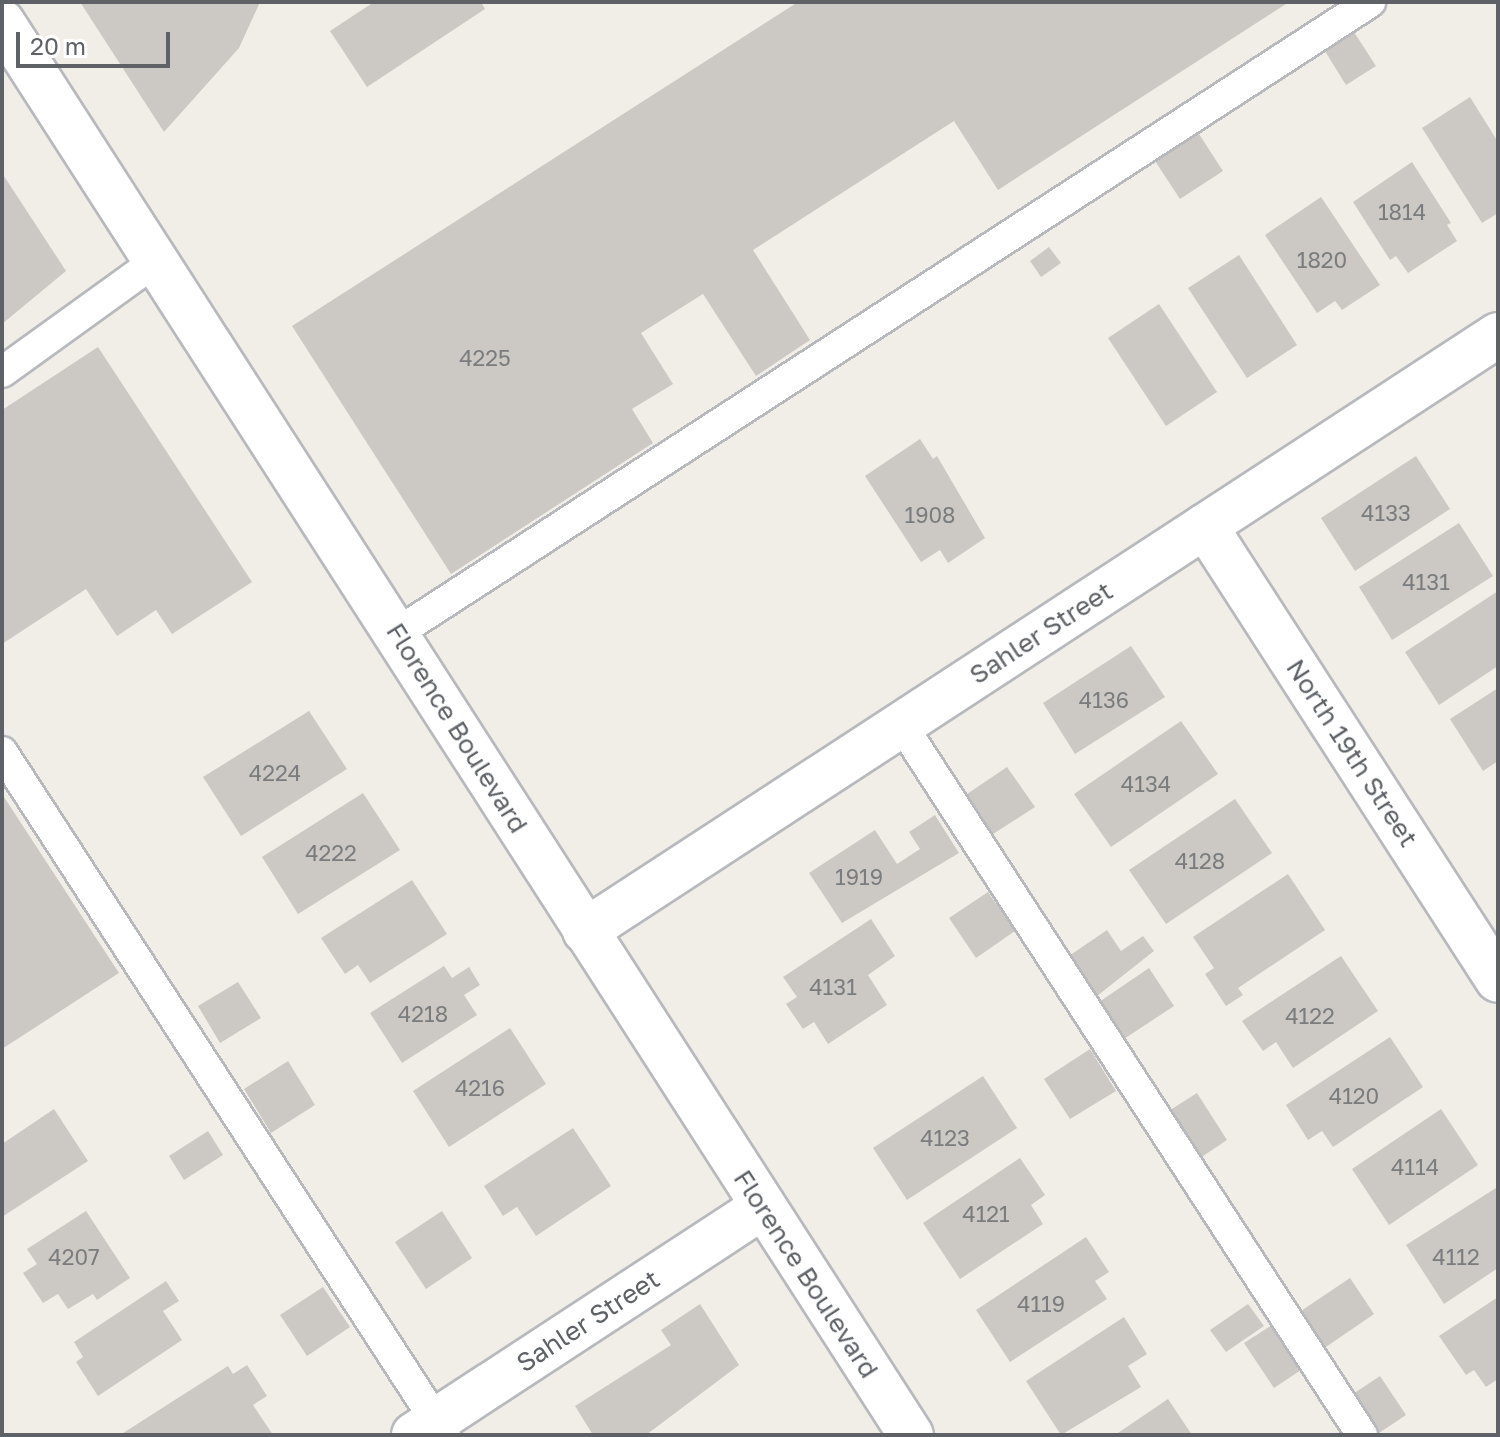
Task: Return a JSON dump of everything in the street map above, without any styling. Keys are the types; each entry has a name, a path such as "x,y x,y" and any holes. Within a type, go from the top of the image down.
{"street":[{"name":"Florence Boulevard","path":"2,22 911,1435"},
{"name":"Sahler Street","path":"585,931 1498,335"},
{"name":"North 19th Street","path":"1205,526 1498,980"},
{"name":"Sahler Street","path":"432,1430 762,1207"}],"lane":[{"path":"397,633 1370,2"},
{"path":"2,372 156,261"},
{"path":"901,724 1362,1435"},
{"path":"2,752 432,1430"}],"building":[{"path":"80,2 260,2 239,48 164,132"},
{"path":"374,2 481,2 485,9 367,87 330,31"},
{"path":"798,2 1289,2 998,190 954,121 753,250 810,340 756,376 703,294 641,333 673,384 632,409 653,443 451,574 292,326"},
{"path":"1352,29 1376,66 1346,85 1323,48"},
{"path":"1470,97 1498,142 1498,213 1482,223 1422,128"},
{"path":"1199,134 1223,171 1180,199 1155,161"},
{"path":"1412,162 1451,223 1447,225 1457,241 1408,273 1396,256 1390,260 1353,202"},
{"path":"2,173 66,271 2,324"},
{"path":"1321,197 1380,285 1342,310 1335,301 1317,313 1265,235"},
{"path":"1049,247 1061,263 1041,277 1030,261"},
{"path":"1239,255 1297,345 1247,378 1188,288"},
{"path":"1159,304 1217,392 1166,426 1108,338"},
{"path":"98,347 252,582 172,634 156,610 117,636 86,589 2,644 2,410"},
{"path":"920,439 933,459 937,456 985,538 948,563 940,550 921,562 865,476"},
{"path":"1416,456 1450,509 1355,571 1321,518"},
{"path":"1459,523 1493,576 1392,640 1359,587"},
{"path":"1498,591 1498,666 1439,705 1405,652"},
{"path":"1131,646 1165,697 1075,754 1043,703"},
{"path":"1498,688 1498,761 1483,771 1450,719"},
{"path":"309,711 347,769 241,836 203,777"},
{"path":"1181,721 1218,774 1111,847 1074,794"},
{"path":"1007,767 1035,807 993,834 967,794"},
{"path":"363,793 400,850 298,914 262,857"},
{"path":"2,794 119,973 2,1049"},
{"path":"1235,799 1272,853 1166,924 1129,870"},
{"path":"935,815 959,853 842,923 809,873 875,830 897,864 920,849 909,832"},
{"path":"1288,874 1325,930 1238,988 1243,995 1226,1006 1205,974 1214,968 1193,937"},
{"path":"412,880 447,934 370,983 358,965 345,974 321,938"},
{"path":"988,892 1015,931 976,958 949,918"},
{"path":"871,919 895,956 868,975 887,1005 828,1044 814,1022 803,1029 786,1004 797,997 783,977"},
{"path":"1107,930 1121,951 1143,936 1154,951 1097,996 1069,956"},
{"path":"1341,956 1378,1011 1293,1068 1276,1042 1263,1051 1242,1021"},
{"path":"444,966 452,978 469,967 480,985 464,995 477,1015 402,1063 370,1013"},
{"path":"1149,968 1174,1006 1124,1039 1099,1002"},
{"path":"238,982 261,1018 220,1043 198,1006"},
{"path":"510,1028 546,1084 449,1147 413,1091"},
{"path":"1390,1037 1423,1087 1333,1147 1322,1131 1308,1140 1286,1105"},
{"path":"1090,1049 1116,1091 1070,1119 1044,1079"},
{"path":"288,1061 315,1105 271,1133 244,1089"},
{"path":"983,1076 1017,1128 907,1200 873,1148"},
{"path":"1197,1093 1227,1140 1197,1160 1167,1112"},
{"path":"54,1109 88,1161 2,1217 2,1144"},
{"path":"1441,1109 1478,1165 1389,1225 1352,1169"},
{"path":"573,1128 611,1186 536,1236 517,1207 503,1216 484,1186"},
{"path":"208,1131 223,1155 184,1180 169,1156"},
{"path":"1020,1158 1045,1195 1031,1205 1043,1224 960,1279 923,1223"},
{"path":"1496,1188 1498,1268 1444,1304 1406,1245"},
{"path":"86,1211 130,1278 97,1300 93,1294 68,1309 58,1294 43,1303 23,1273 37,1264 27,1249"},
{"path":"442,1211 472,1258 426,1289 395,1242"},
{"path":"1086,1237 1109,1272 1095,1281 1107,1299 1010,1362 976,1310"},
{"path":"1350,1278 1374,1314 1323,1349 1298,1313"},
{"path":"166,1281 179,1301 163,1311 182,1340 98,1396 76,1362 83,1357 74,1342"},
{"path":"323,1287 350,1327 307,1356 280,1315"},
{"path":"1498,1297 1498,1379 1486,1387 1474,1370 1466,1375 1439,1336"},
{"path":"700,1304 739,1365 646,1435 593,1435 575,1406 671,1345 661,1330"},
{"path":"1248,1304 1264,1326 1226,1352 1210,1330"},
{"path":"1124,1317 1147,1354 1128,1366 1141,1387 1061,1435 1026,1381"},
{"path":"1272,1325 1301,1370 1274,1388 1244,1343"},
{"path":"247,1365 267,1396 253,1405 273,1435 120,1435 228,1366 233,1374"},
{"path":"1380,1376 1406,1415 1376,1435 1350,1396"},
{"path":"1168,1399 1192,1435 1115,1435"}]}
